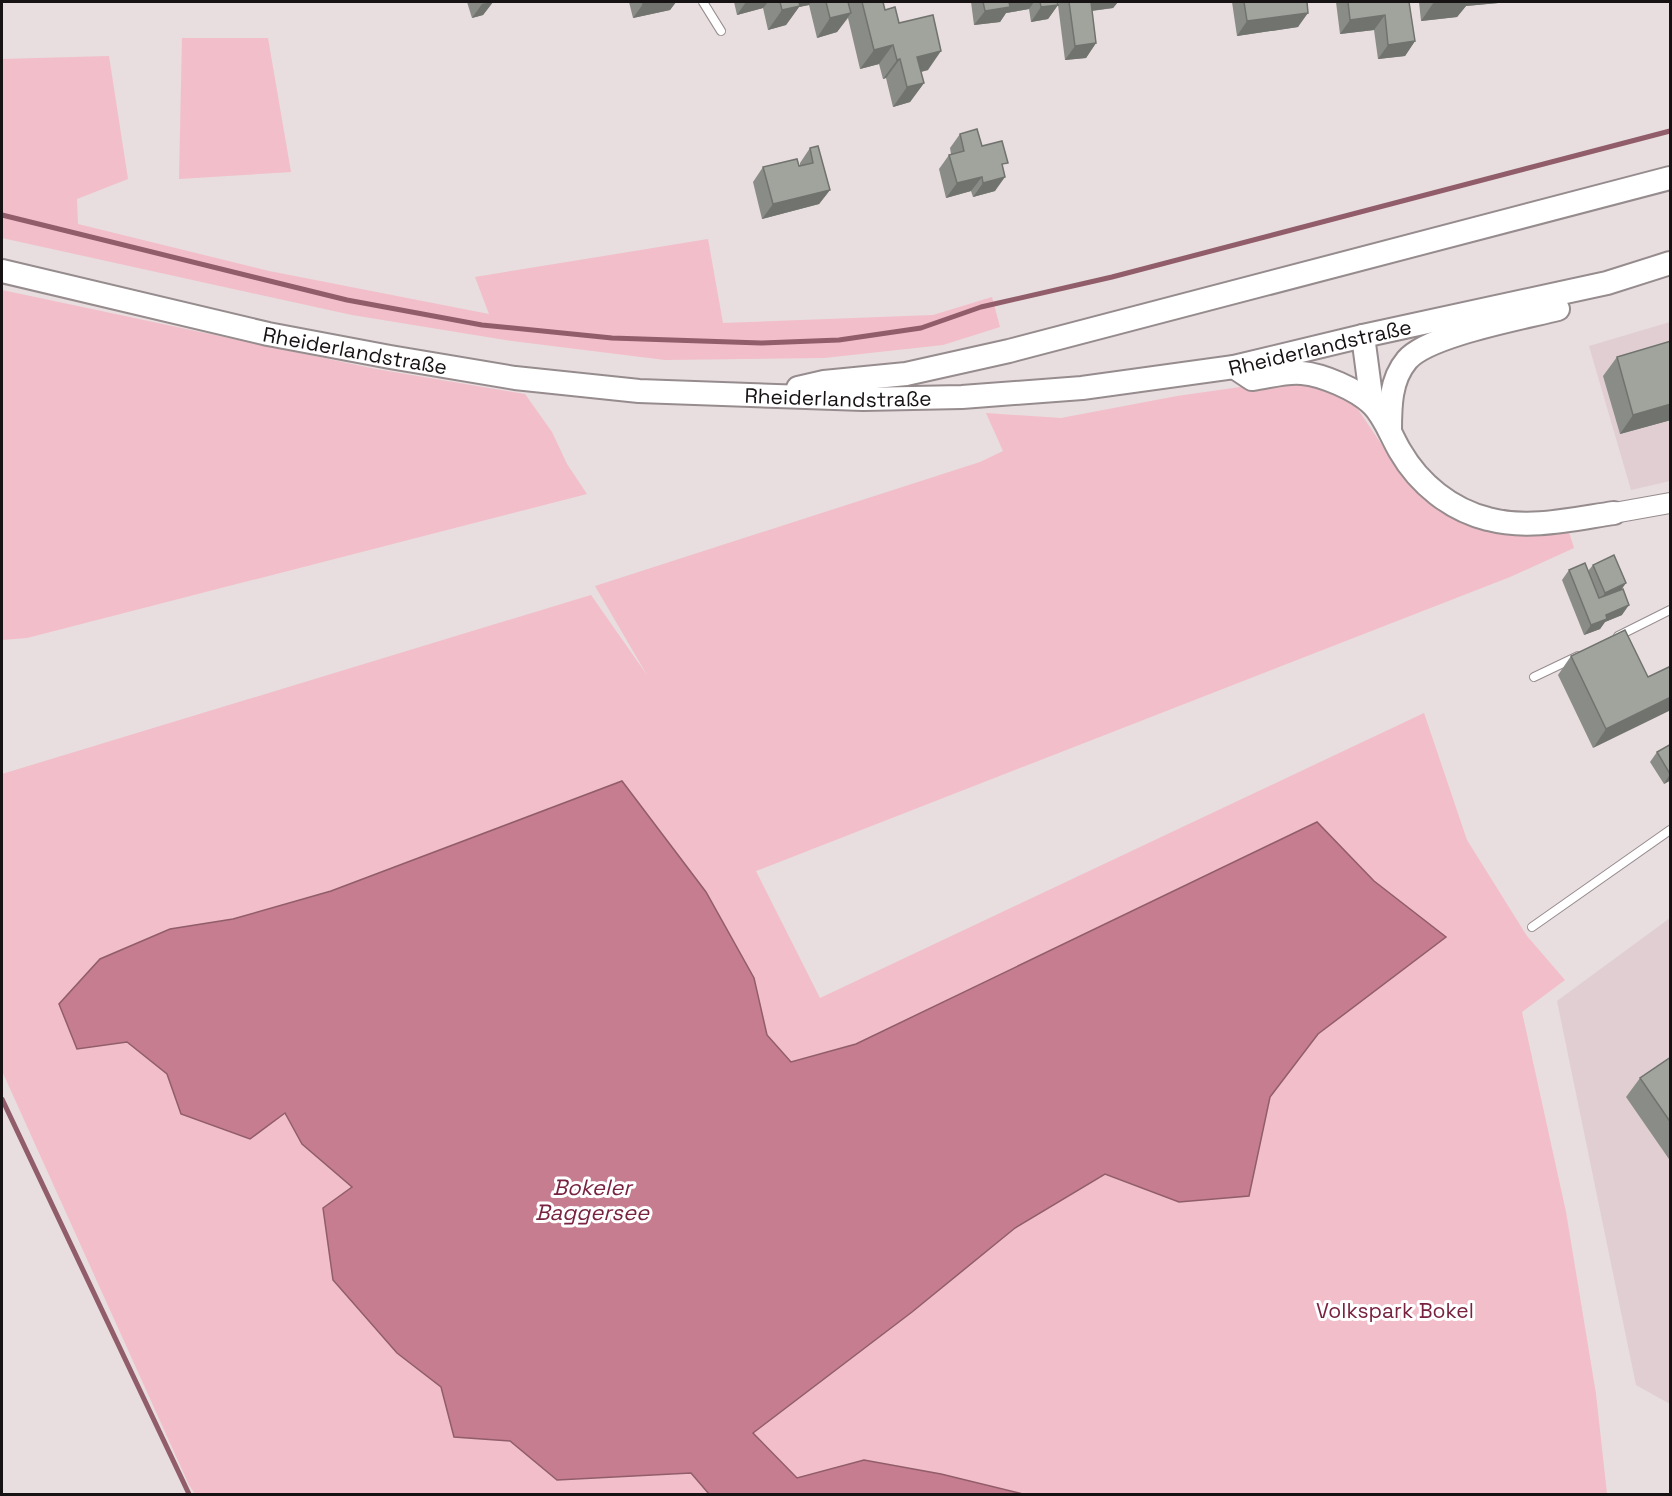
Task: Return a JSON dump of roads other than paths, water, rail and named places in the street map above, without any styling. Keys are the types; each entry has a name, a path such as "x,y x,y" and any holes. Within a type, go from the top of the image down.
{"main road":[{"path":"765,395 824,382 906,374 1009,351 1671,178"},
{"name":"Rheiderlandstraße","path":"2,271 268,334 515,378 639,391 863,399 962,397 1082,388 1234,367 1363,336 1607,283 1671,263"},
{"path":"1390,431 1390,401 1396,380 1406,361 1420,348 1442,339 1582,302 1607,283"},
{"path":"1363,336 1372,404"},
{"path":"1234,367 1252,379 1300,372 1324,378 1347,388 1372,404 1390,431 1399,451 1418,477 1439,495 1470,513 1517,524 1546,524 1614,513"}],"street":[{"path":"1614,513 1671,503"}],"lane":[{"path":"704,2 721,31"},
{"path":"1607,641 1671,610"},
{"path":"1534,677 1586,651"},
{"path":"1532,927 1671,830"}],"water":[{"name":"Bokeler Baggersee","path":"622,781 706,892 754,978 767,1035 791,1062 856,1044 1317,822 1374,881 1446,937 1318,1034 1270,1097 1249,1196 1179,1202 1105,1174 1015,1228 912,1312 753,1433 797,1478 864,1460 941,1474 1023,1494 709,1494 691,1473 557,1480 510,1441 454,1437 441,1387 397,1353 333,1280 323,1208 352,1187 302,1144 285,1113 250,1139 181,1114 167,1074 127,1042 77,1049 59,1004 100,959 170,929 233,919 331,891"}],"waterway":[{"path":"2,215 347,300 482,325 612,338 761,343 839,340 921,328 981,307 1112,277 1670,131"},
{"path":"2,1099 189,1494"}],"park label":[{"name":"Volkspark Bokel","path":"1395,1310"}]}
